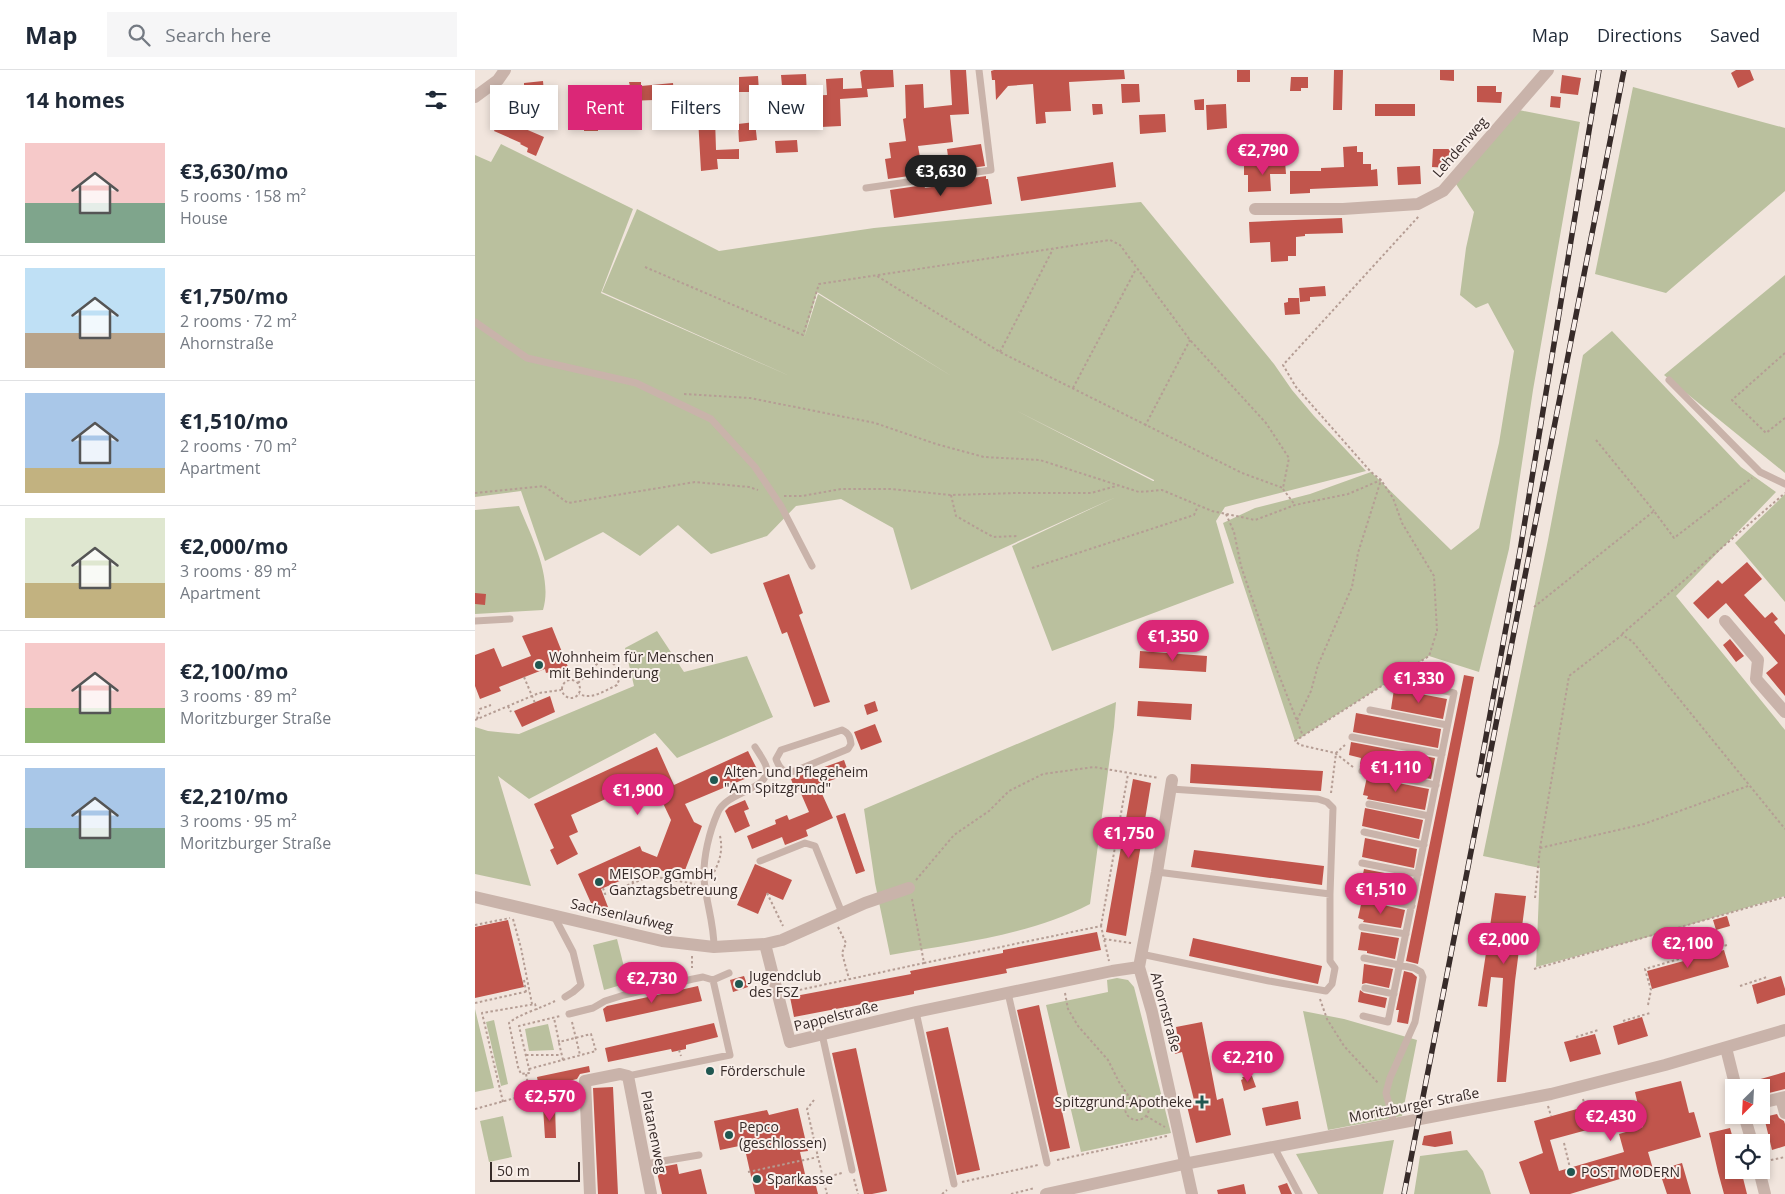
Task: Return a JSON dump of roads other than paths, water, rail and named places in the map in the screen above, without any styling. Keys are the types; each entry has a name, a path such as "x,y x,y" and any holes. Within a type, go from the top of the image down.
{"street":[{"path":"475,97 498,80 505,70"},
{"name":"Lehdenweg","path":"1255,209 1343,209 1418,204 1443,190 1547,70"},
{"path":"1725,621 1758,660 1756,679 1785,712"},
{"name":"Ahornstraße","path":"1171,785 1139,967 1152,1012 1192,1194"},
{"path":"765,944 789,937 865,903 909,888"},
{"name":"Sachsenlaufweg","path":"475,897 662,941 715,947 765,944"},
{"name":"Pappelstraße","path":"765,944 790,1042 916,1012 1139,967"},
{"name":"Moritzburger Straße","path":"1041,1191 1551,1094 1726,1048 1785,1030"},
{"path":"1726,1048 1734,1079"},
{"path":"590,1194 585,1081 620,1074 628,1076"},
{"name":"Platanenweg","path":"628,1076 651,1194"},
{"path":"1770,1101 1783,1098 1785,1113"},
{"path":"1761,1179 1765,1194"}],"lane":[{"path":"866,188 991,170 979,70"},
{"path":"475,322 527,358 636,383 711,419 755,467 774,496 812,566"},
{"path":"1669,380 1760,472 1785,484"},
{"path":"475,621 510,619"},
{"path":"1363,1016 1388,1022 1454,693 1420,686"},
{"path":"1370,710 1447,725"},
{"path":"842,730 847,732 850,737 851,744 848,749 795,770 788,772 782,770 778,765 776,760 777,754 787,747 842,730"},
{"path":"1353,736 1441,754"},
{"path":"715,947 704,881 705,853 719,810 725,802 765,780 766,766 755,746"},
{"path":"767,770 778,765"},
{"path":"1362,771 1436,785"},
{"path":"1142,950 1269,981 1326,991 1332,984 1335,968 1330,961 1333,808 1319,799 1171,785"},
{"path":"1369,804 1429,816"},
{"path":"1363,832 1424,845"},
{"path":"760,861 805,843 815,846 838,915"},
{"path":"1362,863 1418,874"},
{"path":"1157,872 1330,894"},
{"path":"1362,895 1412,906"},
{"path":"554,916 573,952 581,985 565,996"},
{"path":"1362,927 1406,934"},
{"path":"1364,958 1414,968 1421,972 1423,977 1415,1022 1390,1078 1387,1093 1394,1123"},
{"path":"570,1015 624,995 703,977 713,980 729,973"},
{"path":"628,1076 731,1054 713,980"},
{"path":"1365,988 1394,994"},
{"path":"1008,994 1047,1163"},
{"path":"916,1012 954,1184"},
{"path":"822,1034 852,1171"},
{"path":"1274,1147 1299,1194"},
{"path":"645,1164 699,1155"}],"railway":[{"path":"1479,775 1520,551 1599,70"},
{"path":"1404,1194 1624,70"}],"place":[{"name":"Wohnheim für Menschen mit Behinderung","path":"539,665"},
{"name":"Alten- und Pflegeheim \"Am Spitzgrund\"","path":"714,780"},
{"name":"MEISOP gGmbH, Ganztagsbetreuung","path":"599,882"},
{"name":"Jugendclub des FSZ","path":"739,984"},
{"name":"Förderschule","path":"710,1071"},
{"name":"Spitzgrund-Apotheke","path":"1202,1102"},
{"name":"Pepco (geschlossen)","path":"729,1135"},
{"name":"POST MODERN","path":"1571,1172"},
{"name":"Sparkasse","path":"757,1179"}]}
